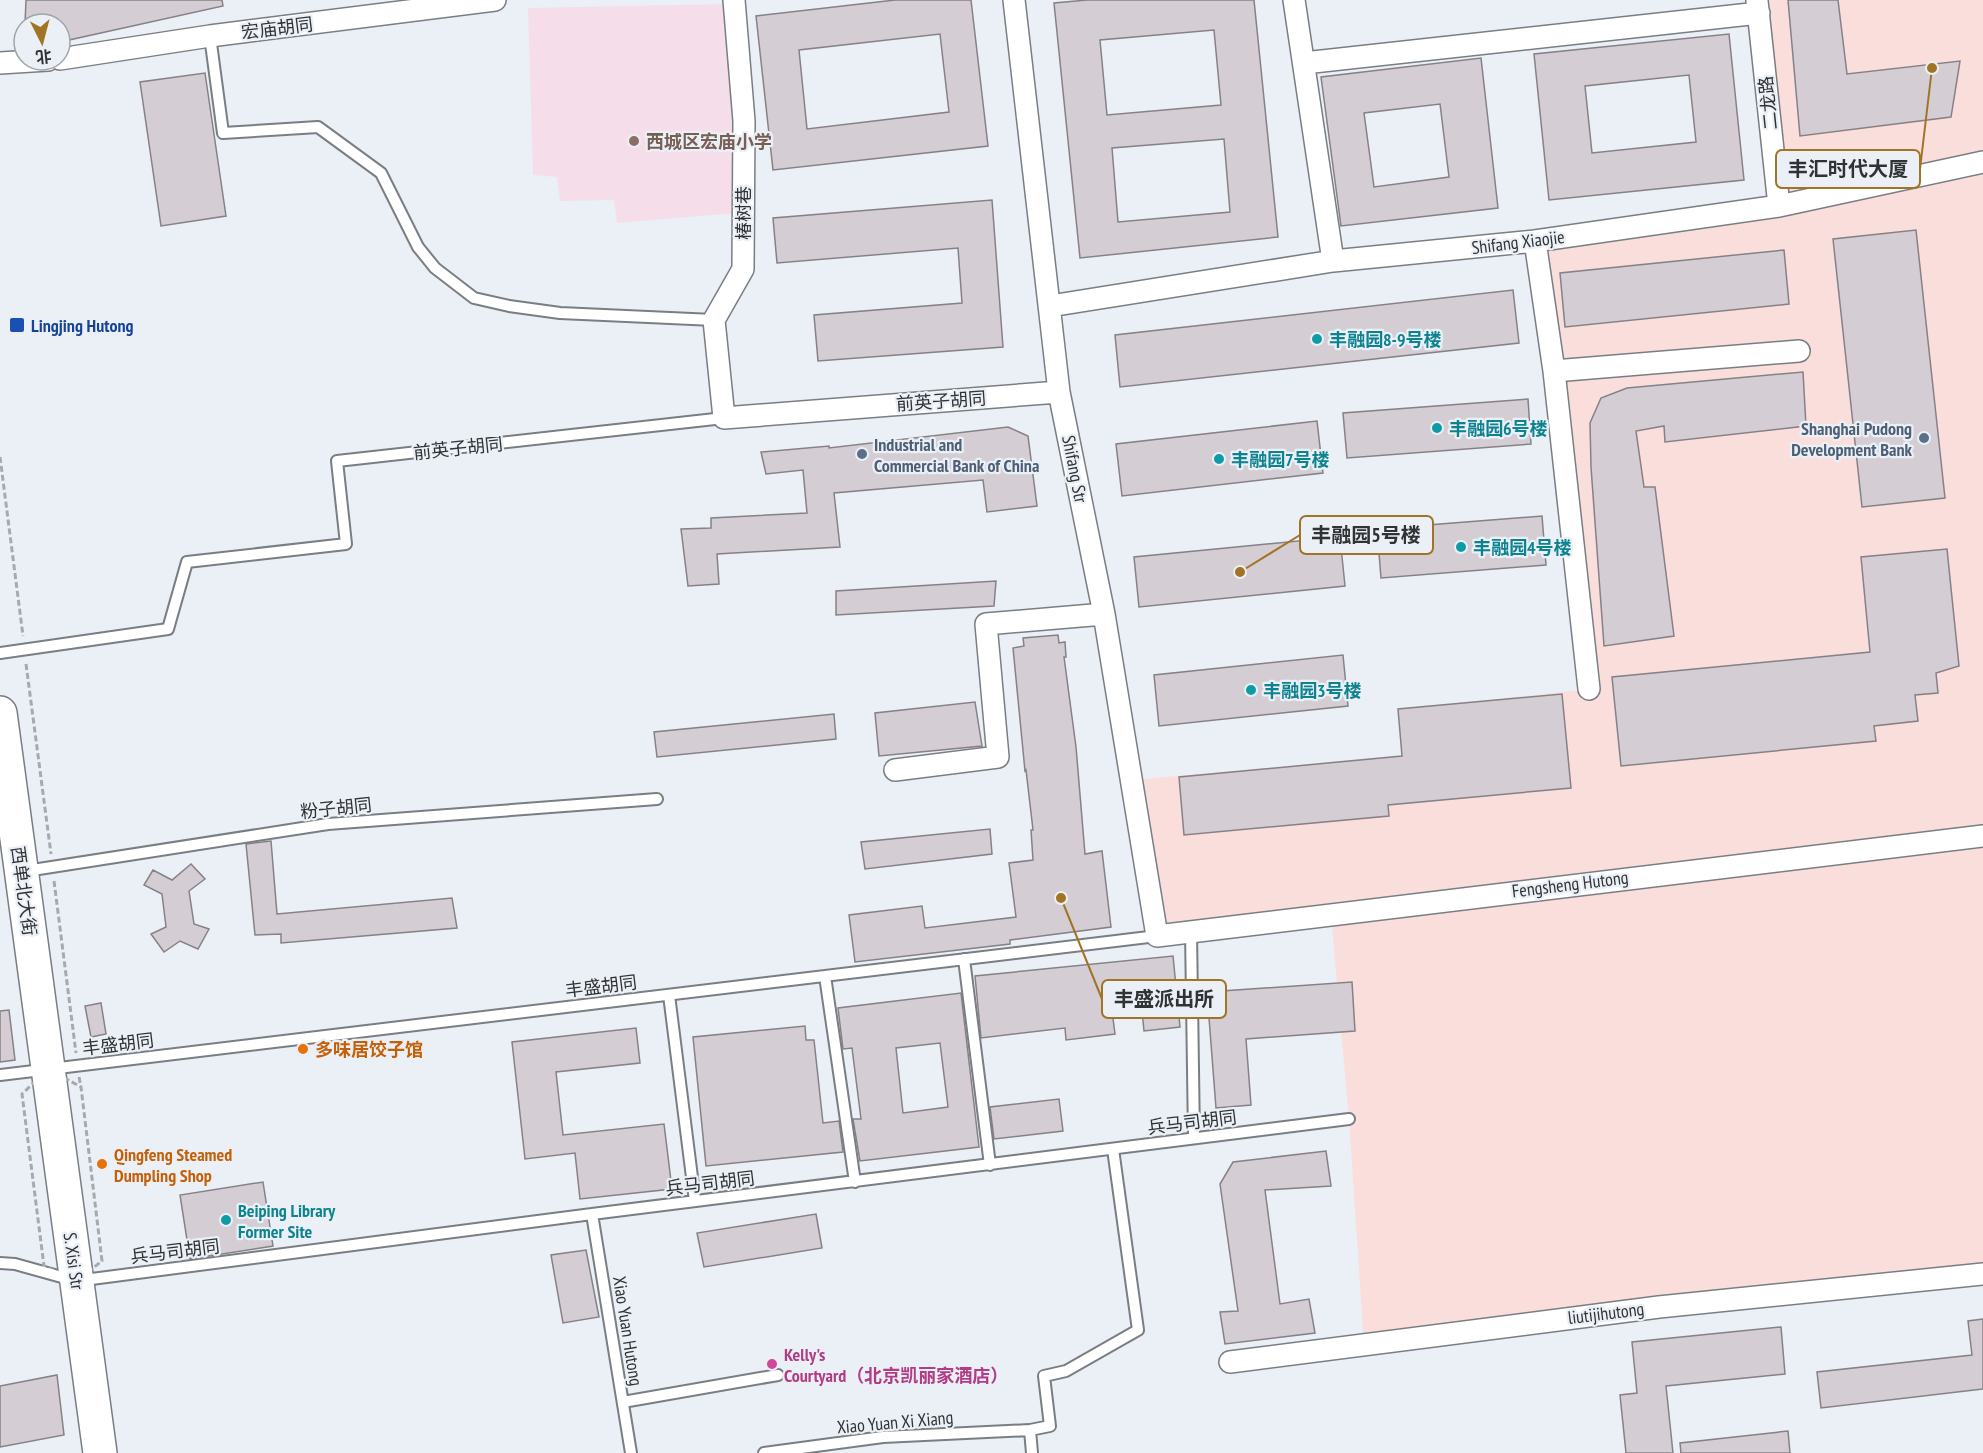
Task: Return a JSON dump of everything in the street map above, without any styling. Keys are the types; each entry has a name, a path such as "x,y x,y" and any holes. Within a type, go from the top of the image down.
{"main road":[{"name":"西单北大街","path":"0,713 21,872 63,1068"},
{"name":"S. Xisi Str","path":"63,1068 76,1281 100,1453"}],"street":[{"name":"宏庙胡同","path":"72,57 210,36 495,0"},
{"name":"椿树巷","path":"714,320 743,269 744,121 734,0"},
{"name":"Shifang Str","path":"1014,0 1059,392 1104,614 1157,936"},
{"path":"1294,0 1333,261"},
{"path":"1304,63 1758,7"},
{"name":"二龙路","path":"1758,7 1779,206"},
{"name":"Shifang Xiaojie","path":"1050,306 1333,261 1535,241 1779,206 1983,162"},
{"path":"1535,241 1554,371 1589,689"},
{"path":"714,320 724,418"},
{"path":"1554,371 1799,351"},
{"name":"前英子胡同","path":"724,418 1059,392"},
{"path":"895,770 998,757 986,624 1104,614"},
{"name":"Fengsheng Hutong","path":"1157,936 1983,836"},
{"name":"liutijihutong","path":"1230,1362 1659,1307 1983,1274"}],"lane":[{"path":"210,36 223,133 318,128 381,173 418,247 435,268 474,298 509,306 560,313 714,320"},
{"name":"前英子胡同","path":"0,653 168,629 187,562 346,544 337,461 724,418"},
{"name":"粉子胡同","path":"21,872 328,824 657,799"},
{"path":"1191,932 1194,1138"},
{"name":"丰盛胡同","path":"0,1076 1157,936"},
{"path":"964,959 990,1165"},
{"path":"825,976 855,1182"},
{"path":"669,995 695,1201"},
{"name":"兵马司胡同","path":"76,1281 1349,1119"},
{"path":"1032,1453 1030,1430 1050,1426 1044,1376 1066,1371 1138,1330 1113,1149"},
{"name":"Xiao Yuan Hutong","path":"592,1214 631,1453"},
{"path":"0,1263 15,1264 76,1281"},
{"path":"623,1402 778,1375"},
{"name":"Xiao Yuan Xi Xiang","path":"764,1453 883,1437 1030,1430"}],"path":[{"path":"0,457 52,867 63,1068 81,1088"}],"shaded area":[{"path":"1756,0 1983,0 1983,1275 1364,1345 1349,1119 1331,914 1157,936 1132,780 1402,756 1401,710 1589,689 1535,241 1779,206"},
{"name":"西城区宏庙小学","path":"726,4 735,107 737,213 617,223 614,200 560,201 557,177 533,175 528,8"}],"building":[{"path":"26,0 222,0 223,6 72,39 72,12 26,12"},
{"path":"895,0 971,0 988,146 773,170 756,16","holes":["940,34 949,112 807,129 799,50"]},
{"path":"1087,0 1254,0 1278,237 1080,258 1054,3","holes":["1214,30 1221,105 1107,115 1100,40","1224,139 1230,212 1118,222 1112,148"]},
{"path":"1788,0 1838,0 1847,74 1960,61 1951,117 1800,136"},
{"path":"1729,34 1744,180 1549,200 1534,54","holes":["1689,75 1696,142 1592,153 1585,86"]},
{"path":"1481,58 1498,208 1341,226 1321,77","holes":["1440,104 1449,177 1374,187 1364,113"]},
{"path":"205,73 226,216 161,226 140,82"},
{"path":"992,200 1003,347 818,361 814,315 962,303 958,248 777,263 773,218"},
{"path":"1916,230 1945,498 1862,507 1833,239"},
{"path":"1784,250 1789,304 1565,327 1560,273"},
{"name":"丰融园8-9号楼","path":"1513,290 1519,343 1120,387 1115,335"},
{"path":"1803,372 1806,426 1665,442 1664,426 1636,431 1644,487 1655,487 1674,636 1604,646 1590,423 1601,398 1627,388"},
{"name":"丰融园6号楼","path":"1528,399 1531,444 1347,458 1343,413"},
{"name":"丰融园7号楼","path":"1317,421 1323,473 1122,496 1116,444"},
{"path":"1008,427 1028,436 1037,506 987,512 983,480 834,493 840,547 717,554 719,584 688,586 681,529 711,528 711,518 807,513 803,470 766,474 761,452 829,446 829,448"},
{"name":"丰融园4号楼","path":"1542,516 1546,565 1381,578 1377,529"},
{"path":"1340,537 1345,586 1139,607 1134,557"},
{"path":"1947,549 1959,666 1936,673 1938,693 1915,695 1918,721 1874,726 1876,741 1621,766 1612,677 1870,652 1861,557"},
{"path":"996,581 994,606 836,615 836,591"},
{"path":"1058,635 1059,643 1065,642 1066,657 1064,657 1076,747 1085,854 1102,851 1111,927 1010,940 1010,944 855,962 849,915 922,906 925,928 1016,917 1009,863 1033,860 1031,830 1033,830 1013,648 1024,646 1023,638"},
{"name":"丰融园3号楼","path":"1343,655 1348,706 1159,726 1154,675"},
{"path":"1562,694 1571,788 1388,805 1389,816 1184,835 1179,777 1402,756 1398,709"},
{"path":"975,702 982,746 879,756 875,713"},
{"path":"834,714 836,739 657,757 654,732"},
{"path":"990,829 992,854 865,869 861,842"},
{"path":"271,841 277,914 452,898 457,928 281,943 281,934 255,935 246,844"},
{"path":"191,864 205,879 189,891 194,924 209,929 198,949 180,941 164,952 151,934 166,927 162,894 144,885 153,870 172,880"},
{"path":"1173,956 1180,1027 1144,1031 1140,991 1110,995 1115,1034 1066,1040 1065,1028 981,1038 975,976"},
{"path":"1352,982 1355,1031 1246,1039 1251,1105 1216,1108 1207,992"},
{"path":"961,993 979,1147 860,1161 853,1119 861,1119 852,1048 843,1049 838,1008","holes":["940,1043 948,1107 903,1113 896,1048"]},
{"path":"101,1003 106,1034 91,1037 85,1006"},
{"path":"9,1010 15,1060 0,1062 0,1011"},
{"path":"805,1026 806,1040 814,1040 823,1123 839,1121 843,1152 706,1166 693,1037"},
{"path":"636,1028 640,1063 556,1072 563,1135 664,1124 672,1189 580,1199 575,1153 525,1159 512,1042"},
{"path":"1059,1099 1063,1131 994,1139 990,1107"},
{"path":"1326,1151 1331,1186 1265,1190 1280,1304 1309,1299 1315,1333 1225,1344 1220,1312 1238,1311 1220,1184 1233,1162"},
{"name":"Beiping Library Former Site","path":"263,1182 273,1246 190,1259 180,1195"},
{"path":"816,1214 822,1248 704,1267 697,1233"},
{"path":"586,1250 599,1317 563,1323 551,1255"},
{"path":"1983,1319 1983,1389 1821,1408 1817,1372 1972,1355 1968,1321"},
{"path":"1781,1327 1785,1374 1666,1386 1673,1453 1626,1453 1620,1395 1637,1393 1632,1342"},
{"path":"57,1375 64,1435 0,1447 0,1386"},
{"path":"1788,1431 1790,1453 1681,1453 1680,1443"}],"place":[{"name":"丰汇时代大厦","path":"1932,68"},
{"name":"西城区宏庙小学","path":"634,141"},
{"name":"Lingjing Hutong","path":"17,325"},
{"name":"丰融园8-9号楼","path":"1317,339"},
{"name":"丰融园6号楼","path":"1437,428"},
{"name":"Shanghai Pudong Development Bank","path":"1924,438"},
{"name":"Industrial and Commercial Bank of China","path":"862,454"},
{"name":"丰融园7号楼","path":"1219,459"},
{"name":"丰融园4号楼","path":"1461,547"},
{"name":"丰融园5号楼","path":"1240,572"},
{"name":"丰融园3号楼","path":"1251,690"},
{"name":"丰盛派出所","path":"1061,898"},
{"name":"多味居饺子馆","path":"303,1049"},
{"name":"Qingfeng Steamed Dumpling Shop","path":"102,1164"},
{"name":"Beiping Library Former Site","path":"226,1220"},
{"name":"Kelly's Courtyard（北京凯丽家酒店）","path":"772,1364"}]}
